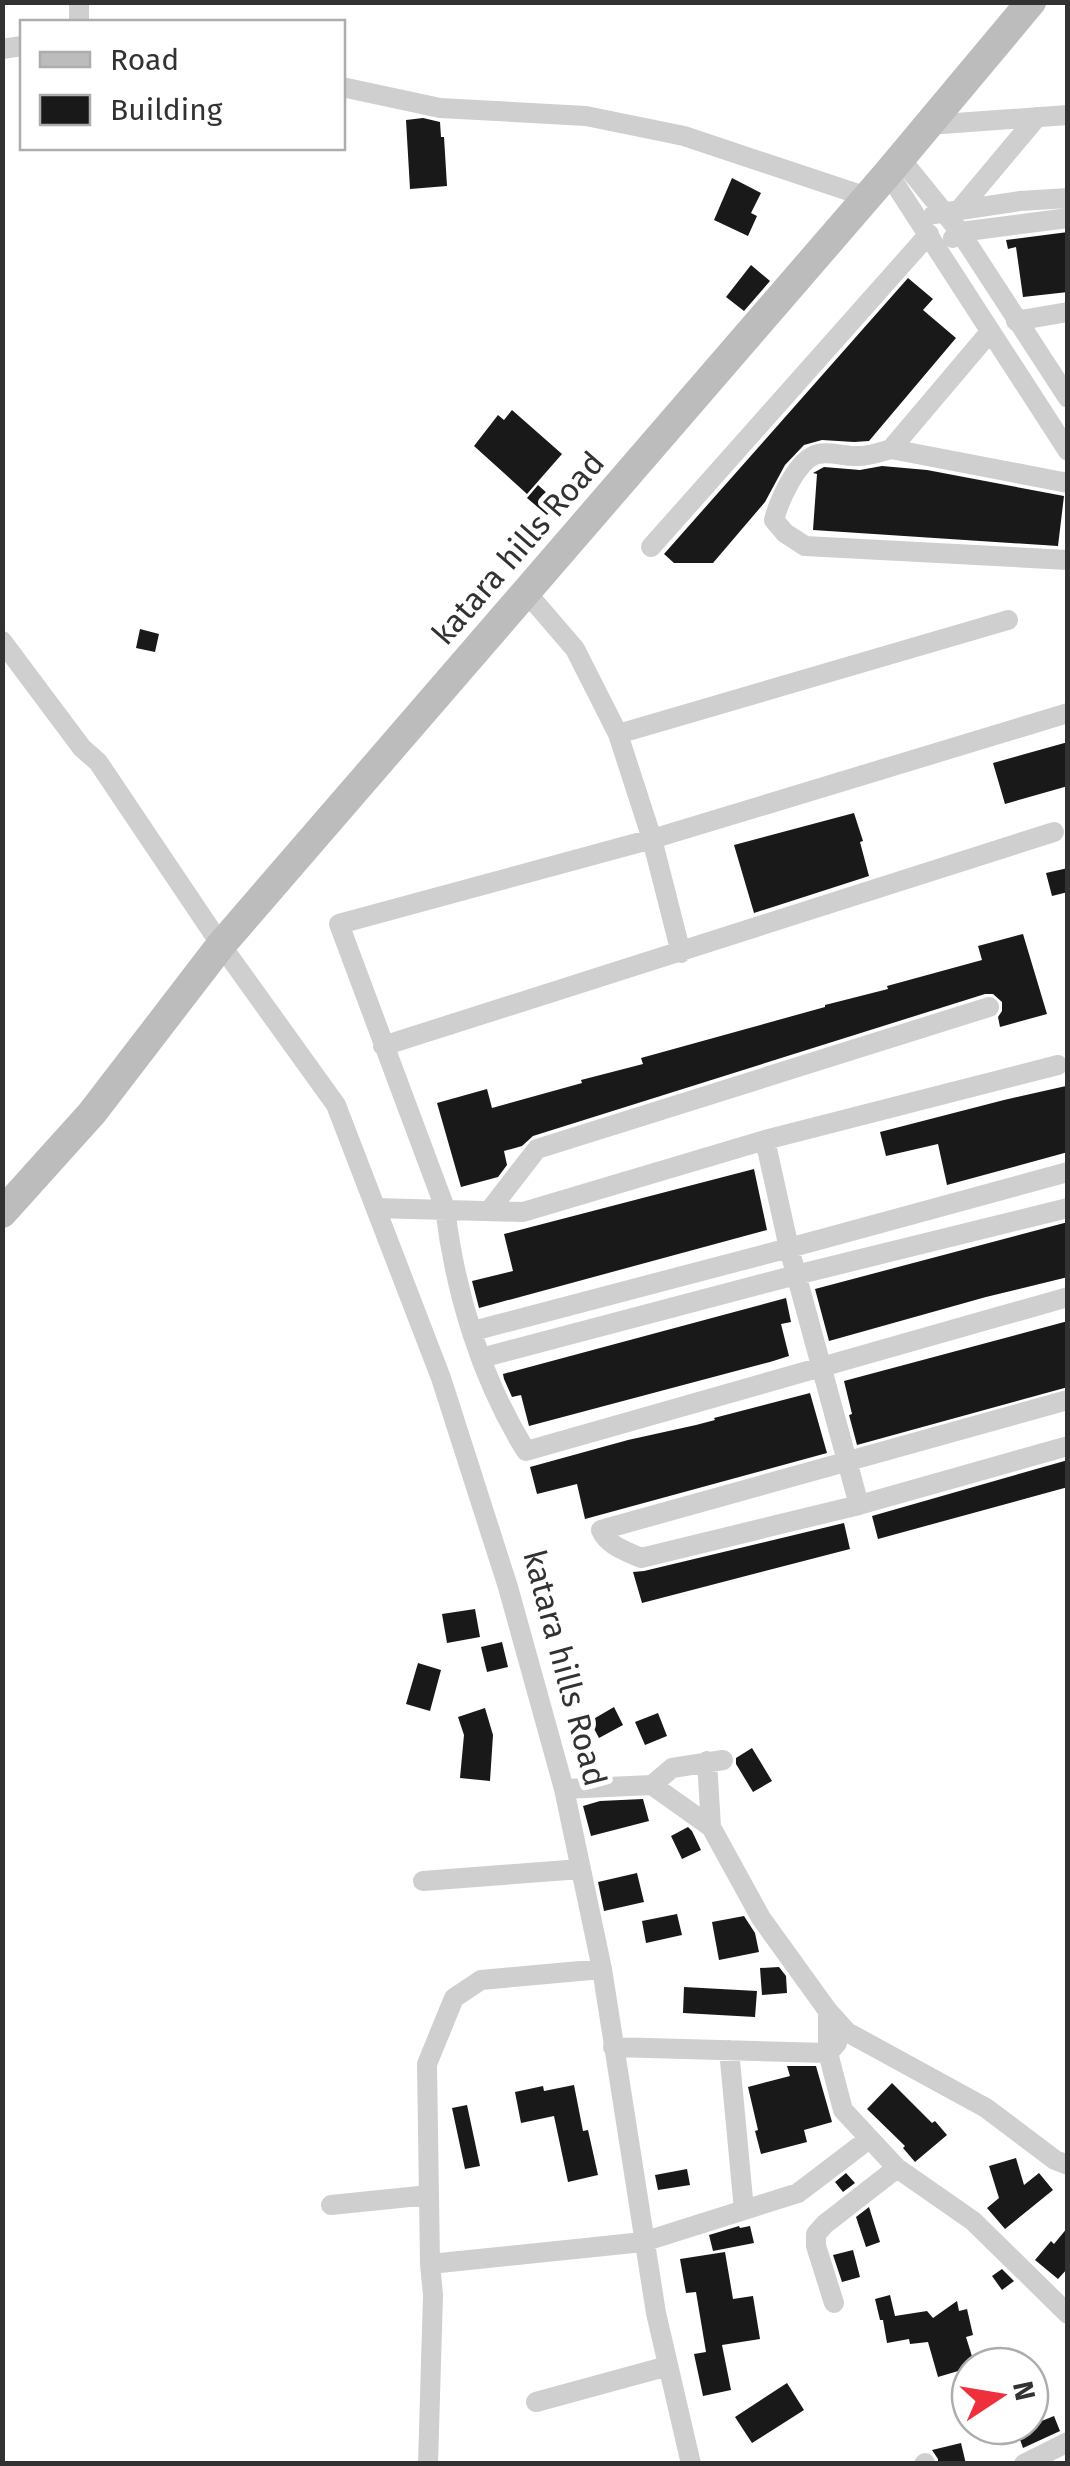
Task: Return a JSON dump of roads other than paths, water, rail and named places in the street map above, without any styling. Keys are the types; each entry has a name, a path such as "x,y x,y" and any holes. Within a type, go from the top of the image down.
{"main road":[{"name":"katara hills Road","path":"2,1213 92,1113 220,944 894,166 1030,2"}],"street":[{"path":"345,88 440,108 586,116 684,136 867,196"},
{"path":"928,125 1068,115"},
{"path":"651,547 1037,117"},
{"path":"894,166 952,210 960,232 1067,396 1042,412"},
{"path":"894,166 929,234 1068,451"},
{"path":"952,210 1068,198"},
{"path":"929,234 1068,218"},
{"path":"1016,321 1068,312"},
{"path":"891,450 990,332"},
{"path":"1068,482 891,450 860,456 820,453 808,458 794,475 774,520 805,546 1068,560"},
{"path":"526,592 575,650 618,734 652,839 681,952"},
{"path":"618,734 1008,620"},
{"name":"katara hills Road","path":"2,641 82,748 98,762 220,944 336,1106 453,1412 564,1788 602,1969 644,2242 690,2464"},
{"path":"1068,713 652,839 339,924 445,1208 450,1255 481,1358 508,1423 526,1451 1068,1297"},
{"path":"384,1046 1054,832"},
{"path":"489,1210 537,1149 990,1007"},
{"path":"376,1208 523,1212 766,1140 1058,1066"},
{"path":"766,1140 789,1248 859,1505"},
{"path":"472,1331 1068,1172"},
{"path":"481,1358 1068,1208"},
{"path":"1068,1400 601,1530 614,1546 640,1558 859,1505 1068,1446"},
{"path":"652,1785 672,1768 715,1760 711,1828"},
{"path":"564,1788 652,1785 711,1828 762,1918 847,2032 986,2108 1055,2160 1068,2164"},
{"path":"423,1881 581,1869"},
{"path":"428,2464 433,2295 428,2064 454,1998 481,1980 602,1969"},
{"path":"828,2011 828,2052 843,2110 896,2168 973,2221 1068,2314"},
{"path":"613,2047 828,2052 847,2032"},
{"path":"729,2050 744,2210"},
{"path":"430,2264 644,2242 798,2193 869,2139"},
{"path":"834,2303 816,2246 816,2234 896,2168"},
{"path":"331,2205 429,2195"},
{"path":"536,2402 668,2366"},
{"path":"1024,2464 1068,2442"}]}
